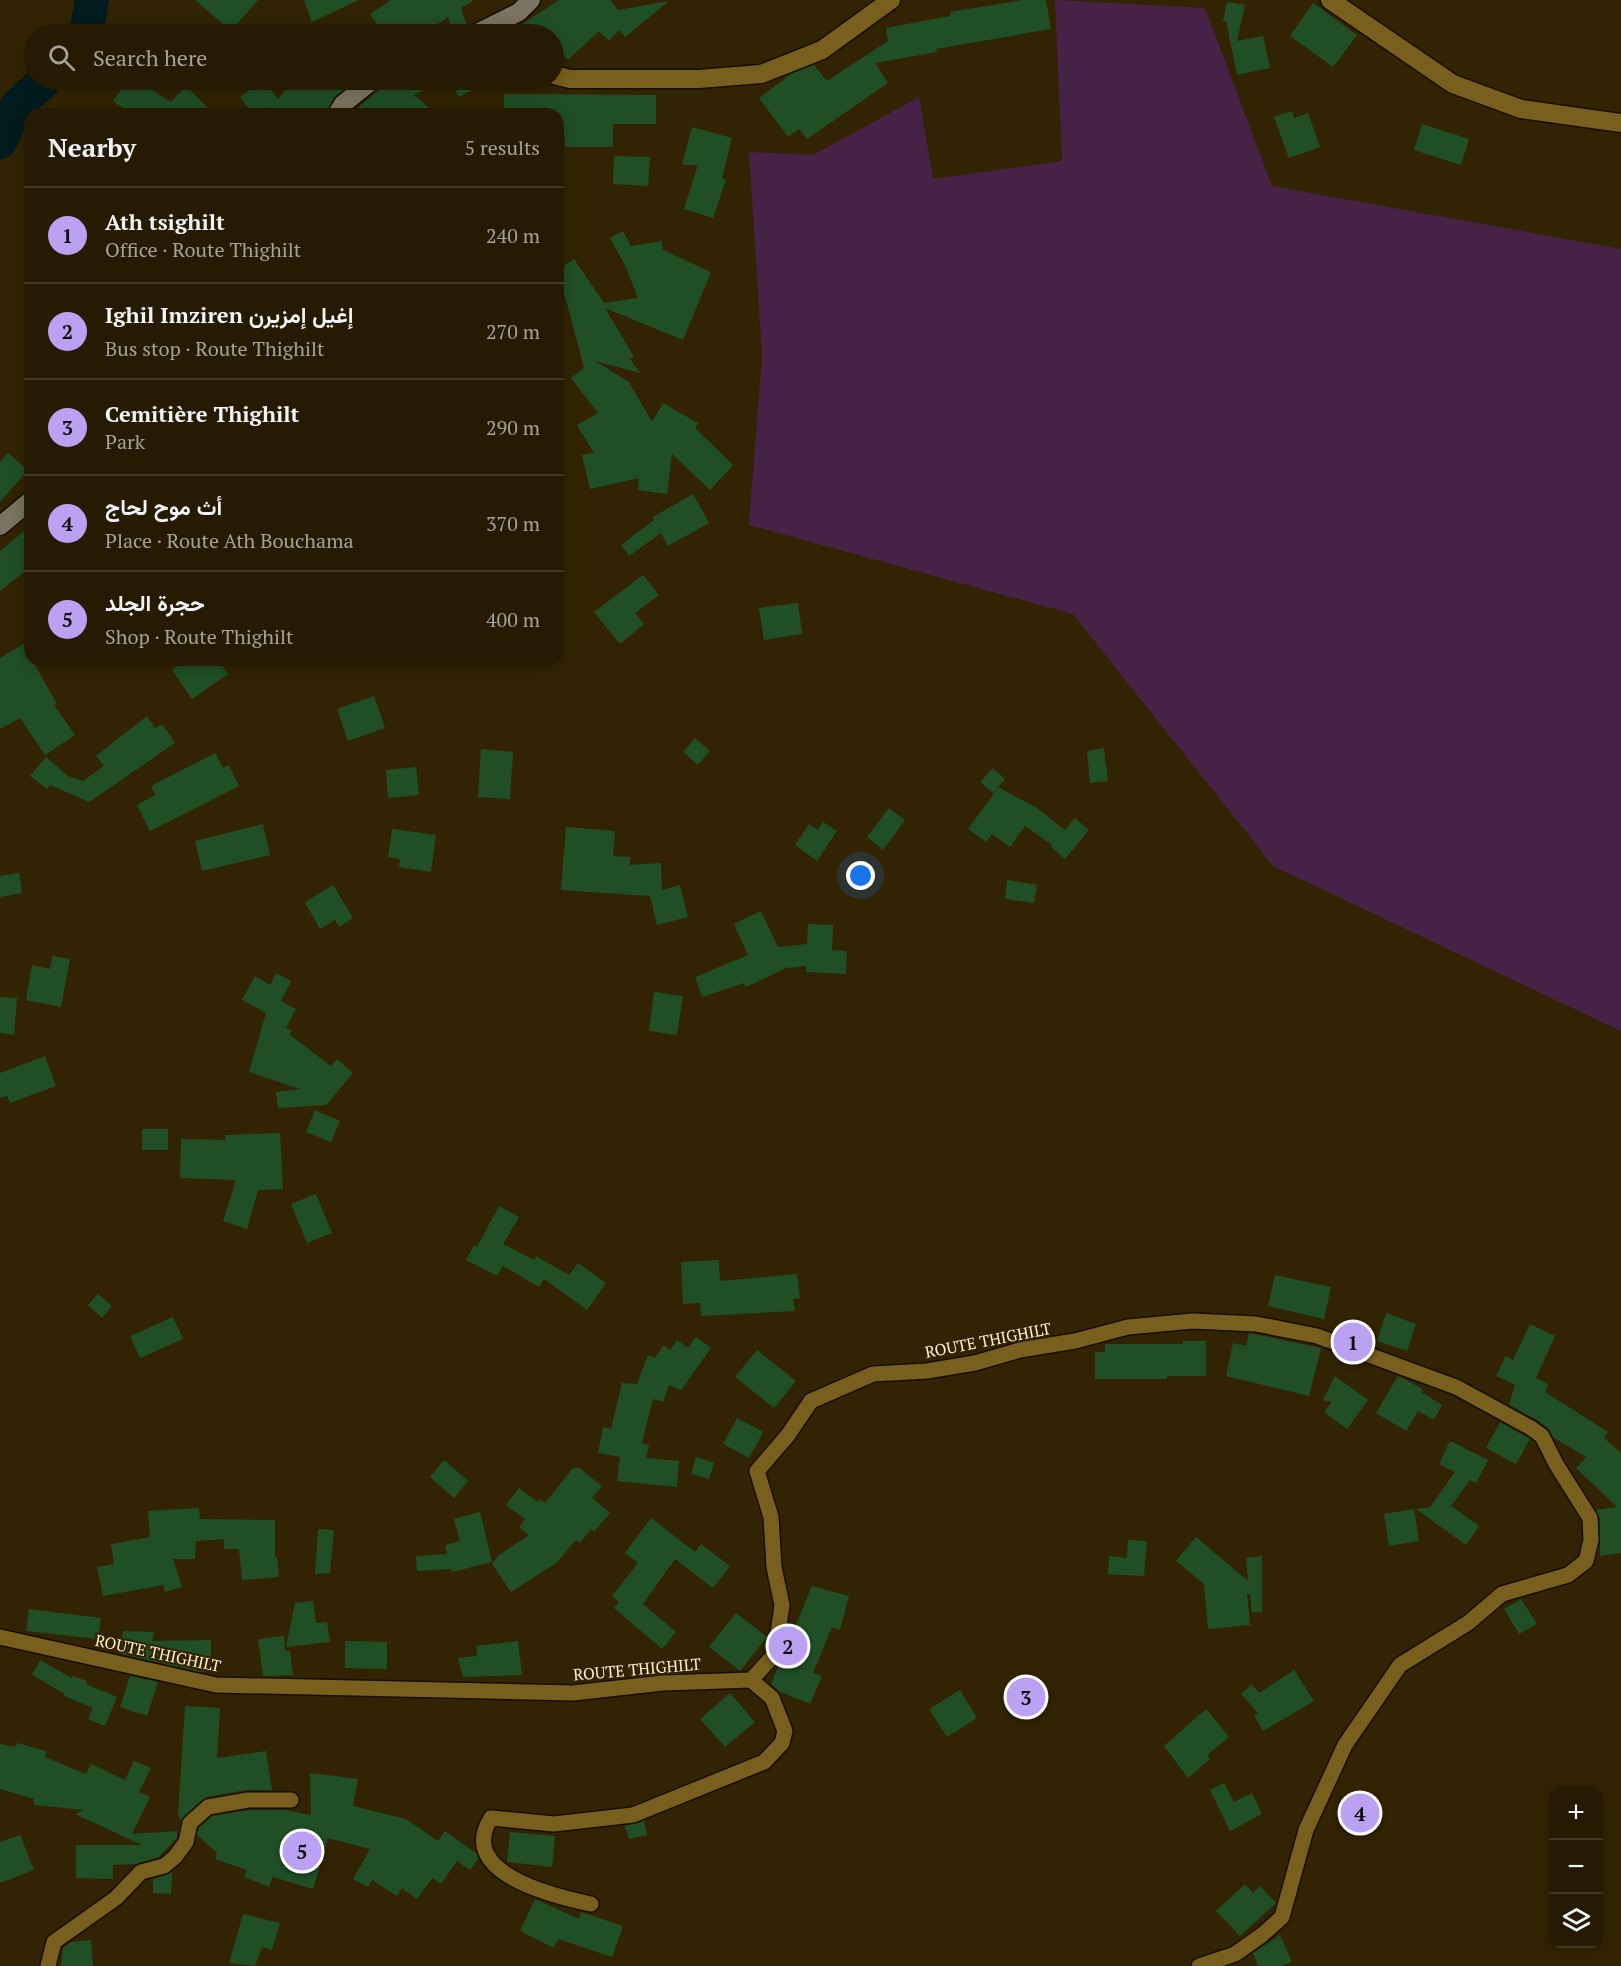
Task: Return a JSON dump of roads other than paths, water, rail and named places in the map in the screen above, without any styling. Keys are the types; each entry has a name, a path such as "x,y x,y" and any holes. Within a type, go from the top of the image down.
{"main road":[{"path":"500,24 519,12 531,0"},
{"path":"341,108 360,90"},
{"path":"0,526 24,506"}],"street":[{"path":"564,78 699,79 761,74 822,50 891,0"},
{"path":"1330,0 1453,84 1521,110 1621,123"},
{"name":"ROUTE THIGHILT","path":"0,1637 216,1685 573,1693 663,1683 751,1680 776,1654 782,1605 774,1567 771,1517 757,1471 788,1435 811,1401 873,1374 927,1371 975,1363 1020,1350 1076,1341 1128,1327 1193,1321 1256,1324 1317,1336 1456,1387 1542,1437 1590,1518 1591,1540 1586,1561 1568,1575 1502,1594 1468,1623 1400,1665 1345,1745 1306,1830 1282,1917 1235,1954 1199,1966"},
{"path":"591,1904 550,1895 502,1872 483,1850 483,1830 491,1818 554,1824 633,1815 764,1762 782,1743 785,1731 772,1698 751,1680"},
{"path":"48,1966 54,1942 116,1898 141,1872 164,1866 175,1857 186,1842 189,1823 207,1807 248,1800 291,1800"}],"waterway":[{"path":"88,24 92,0"},
{"path":"0,142 17,106 34,90"}],"place":[{"name":"Ath tsighilt","path":"1353,1342"},
{"name":"Ighil Imziren إغيل إمزيرن","path":"788,1646"},
{"name":"Cemitière Thighilt","path":"1026,1697"},
{"name":"أث موح لحاج","path":"1360,1813"},
{"name":"حجرة الجلد","path":"302,1851"}]}
